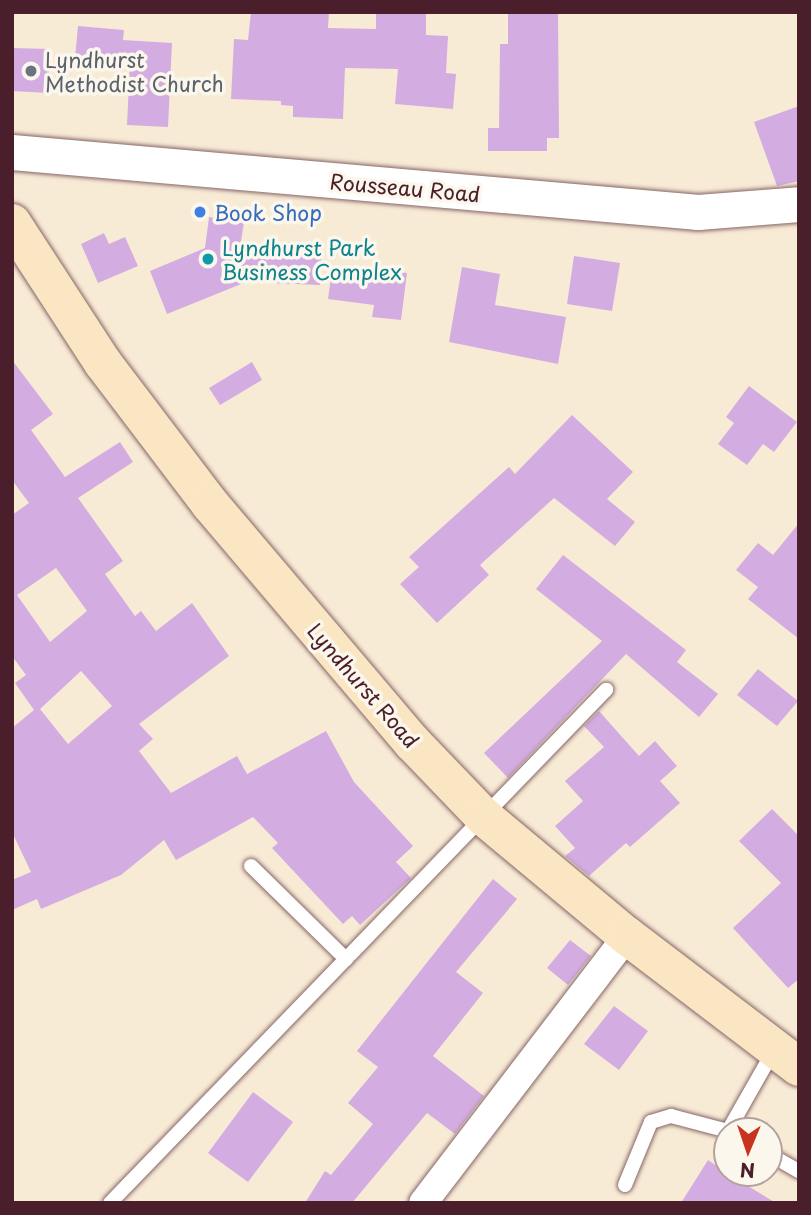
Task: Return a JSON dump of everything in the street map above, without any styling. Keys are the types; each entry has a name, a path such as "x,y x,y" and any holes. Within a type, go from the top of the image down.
{"main road":[{"name":"Lyndhurst Road","path":"12,223 103,363 210,504 413,743 484,817 627,936 787,1058"}],"street":[{"name":"Rousseau Road","path":"12,152 698,212 799,204"},
{"path":"423,1203 627,936"}],"lane":[{"path":"110,1203 606,691"},
{"path":"251,866 346,959"},
{"path":"739,1117 787,1058"},
{"path":"625,1185 651,1122 671,1116 713,1127"},
{"path":"783,1162 799,1171"}],"building":[{"path":"251,12 329,12 328,28 376,29 376,12 426,12 426,35 448,36 446,73 456,74 453,109 395,104 398,69 345,68 343,119 293,117 293,106 281,105 281,101 231,99 234,39 248,40"},
{"path":"508,12 558,12 559,138 547,138 547,151 488,151 488,128 499,128 500,44 508,44"},
{"path":"78,26 124,30 123,40 172,43 168,127 127,125 130,62 75,58"},
{"name":"Lyndhurst Methodist Church","path":"12,48 50,49 48,93 12,91"},
{"path":"799,106 799,181 777,186 754,122"},
{"name":"Lyndhurst Park Business Complex","path":"209,217 244,222 240,248 282,252 283,242 322,244 320,285 272,283 273,271 167,314 150,271 205,248"},
{"path":"104,233 109,244 125,237 138,266 98,283 81,244"},
{"path":"574,256 620,263 612,311 567,304"},
{"path":"462,267 500,274 495,305 566,317 558,364 449,342"},
{"path":"332,270 377,275 378,270 407,273 401,320 372,317 374,305 328,299"},
{"path":"12,360 53,414 31,430 65,477 120,442 133,462 78,498 123,561 105,574 135,616 141,611 156,631 192,603 229,656 139,724 153,739 139,751 171,793 237,756 247,774 326,731 354,782 413,846 396,862 411,878 360,925 352,916 343,924 272,848 278,843 253,817 176,860 164,840 121,875 41,909 37,899 12,910 12,880 31,872 12,832 12,728 34,710 15,683 26,675 12,656 12,515 29,503 12,480","holes":["56,568 87,611 50,642 17,595","81,671 112,706 68,744 40,709"]},
{"path":"252,362 262,380 220,405 209,388"},
{"path":"749,386 797,422 774,452 763,444 747,465 718,444 734,423 726,417"},
{"path":"572,415 633,472 607,499 635,522 615,546 554,498 480,565 489,575 437,623 400,584 419,567 409,557 509,467 515,474"},
{"path":"799,523 799,639 748,599 758,587 736,570 758,543 773,555"},
{"path":"563,555 686,650 677,662 718,694 699,717 626,654 508,778 484,753 602,641 536,589"},
{"path":"758,669 798,701 777,726 737,695"},
{"path":"599,711 639,756 655,741 677,766 660,781 680,803 630,847 626,843 589,876 565,856 575,848 555,826 583,801 565,781 604,747 584,726"},
{"path":"772,809 799,836 799,979 788,988 733,928 781,883 739,841"},
{"path":"493,879 517,899 456,972 483,993 433,1056 484,1096 455,1134 427,1113 352,1203 305,1203 325,1171 331,1175 373,1124 348,1103 378,1067 357,1051"},
{"path":"570,940 591,956 568,985 547,968"},
{"path":"614,1006 648,1031 619,1070 584,1044"},
{"path":"253,1092 293,1122 248,1182 208,1153"},
{"path":"708,1160 713,1163 713,1187 750,1187 776,1203 681,1203"}],"place":[{"name":"Lyndhurst Methodist Church","path":"31,71"},
{"name":"Book Shop","path":"200,212"},
{"name":"Lyndhurst Park Business Complex","path":"208,259"}]}
